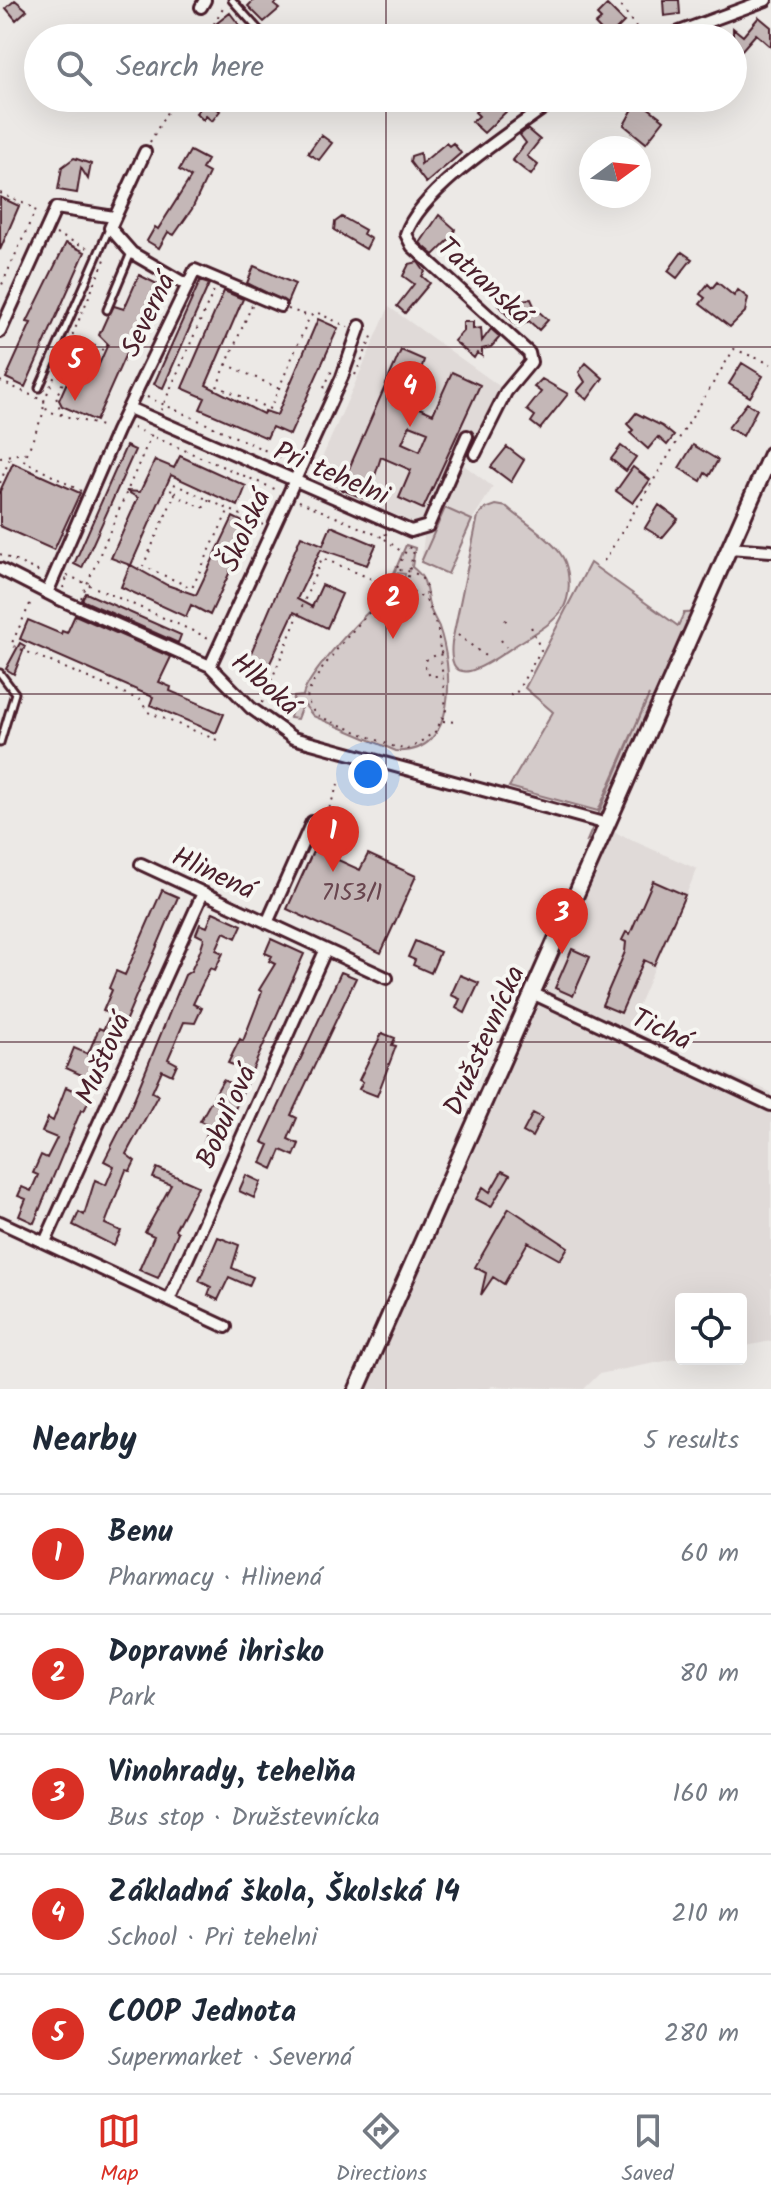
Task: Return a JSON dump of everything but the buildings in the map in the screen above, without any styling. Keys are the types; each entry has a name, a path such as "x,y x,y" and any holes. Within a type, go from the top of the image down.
{"main road":[{"name":"Družstevnícka","path":"358,1386 771,454"}],"street":[{"path":"701,24 766,0"},
{"name":"Tatranská","path":"475,454 506,392 531,362 529,353 412,246 406,234 410,223 431,197 473,160 538,112"},
{"path":"112,222 145,152"},
{"path":"0,332 56,208 112,222 132,253 187,285"},
{"name":"Severná","path":"47,593 136,392 195,270 280,306"},
{"name":"Školská","path":"210,666 342,377 355,327"},
{"name":"Pri tehelni","path":"129,408 411,531 428,526 467,436"},
{"path":"729,548 771,551"},
{"name":"Hlboká","path":"0,569 210,666 251,708 293,738 607,824"},
{"name":"Hlinená","path":"267,923 312,822"},
{"name":"Hlinená","path":"141,864 387,978"},
{"name":"Muštová","path":"45,1242 203,893"},
{"name":"Bobuľová","path":"169,1300 325,951"},
{"name":"Tichá","path":"532,993 771,1105"},
{"path":"0,1222 226,1327"}],"lane":[{"path":"230,0 253,24"},
{"path":"39,388 112,222"},
{"path":"107,310 132,253"},
{"path":"0,673 15,693 0,743"}],"path":[{"path":"215,24 230,0"},
{"path":"617,0 633,24"},
{"path":"145,152 167,112"},
{"path":"0,193 36,209 0,289"},
{"path":"77,607 218,280"},
{"path":"256,297 217,386 270,409 310,316"},
{"path":"280,306 310,316 318,313 355,327"},
{"path":"62,416 56,397 78,351 91,344 105,351"},
{"path":"604,561 734,349 771,364"},
{"path":"226,364 279,388"},
{"path":"0,381 44,401 47,411 72,421 80,417 152,436 278,490"},
{"path":"136,392 292,463"},
{"path":"0,457 30,452"},
{"path":"0,483 11,456"},
{"path":"283,465 286,460"},
{"path":"209,500 203,508 176,493 170,493 174,484 229,509 263,525 268,514"},
{"path":"176,493 143,566 192,588 229,509"},
{"path":"299,501 384,538 402,553"},
{"path":"384,538 390,524"},
{"path":"406,587 409,570 414,550 408,547 402,553 396,570 409,570 418,573 425,584 426,600 442,652 446,710 442,721 427,740 406,749"},
{"path":"0,554 53,578 69,574 213,640"},
{"path":"261,704 322,558 395,589 406,587 426,600"},
{"path":"395,589 310,686 307,700 315,714 406,749 412,758"},
{"path":"30,604 11,645 140,700 148,712 222,742"},
{"path":"505,621 509,617"},
{"path":"510,695 515,695 541,650 529,622"},
{"path":"458,635 489,659"},
{"path":"501,640 506,647"},
{"path":"442,652 426,660 425,667 430,676 445,676"},
{"path":"442,721 457,722"},
{"path":"337,842 316,832 332,806 338,784"},
{"path":"331,855 345,826"}],"shaded area":[{"path":"389,307 505,390 471,454 460,462 493,487 472,520 448,574 421,562 425,528 313,478"},
{"path":"496,505 507,507 561,554 567,568 568,593 562,610 546,626 482,666 463,671 456,668 452,658 452,642 478,516"},
{"path":"445,508 472,520 448,574 421,562"},
{"path":"406,545 415,548 412,567 425,584 430,608 444,644 447,664 446,706 441,724 431,739 417,748 396,751 313,716 303,703 297,719 290,718 294,697 303,696 330,653 379,602 403,585 405,574 394,573"},
{"path":"590,563 678,626 684,613 708,612 611,831 587,841 649,695 598,811 509,787 553,712 525,688"},
{"path":"611,831 697,869 627,1032 771,1092 771,1341 747,1346 747,1293 675,1293 675,1359 599,1374 584,1389 492,1386 489,1389 363,1389"}],"place":[{"name":"COOP Jednota","path":"75,401"},
{"name":"Základná škola, Školská 14","path":"410,427"},
{"name":"Dopravné ihrisko","path":"393,639"},
{"name":"Benu","path":"333,872"},
{"name":"Vinohrady, tehelňa","path":"562,954"}]}
